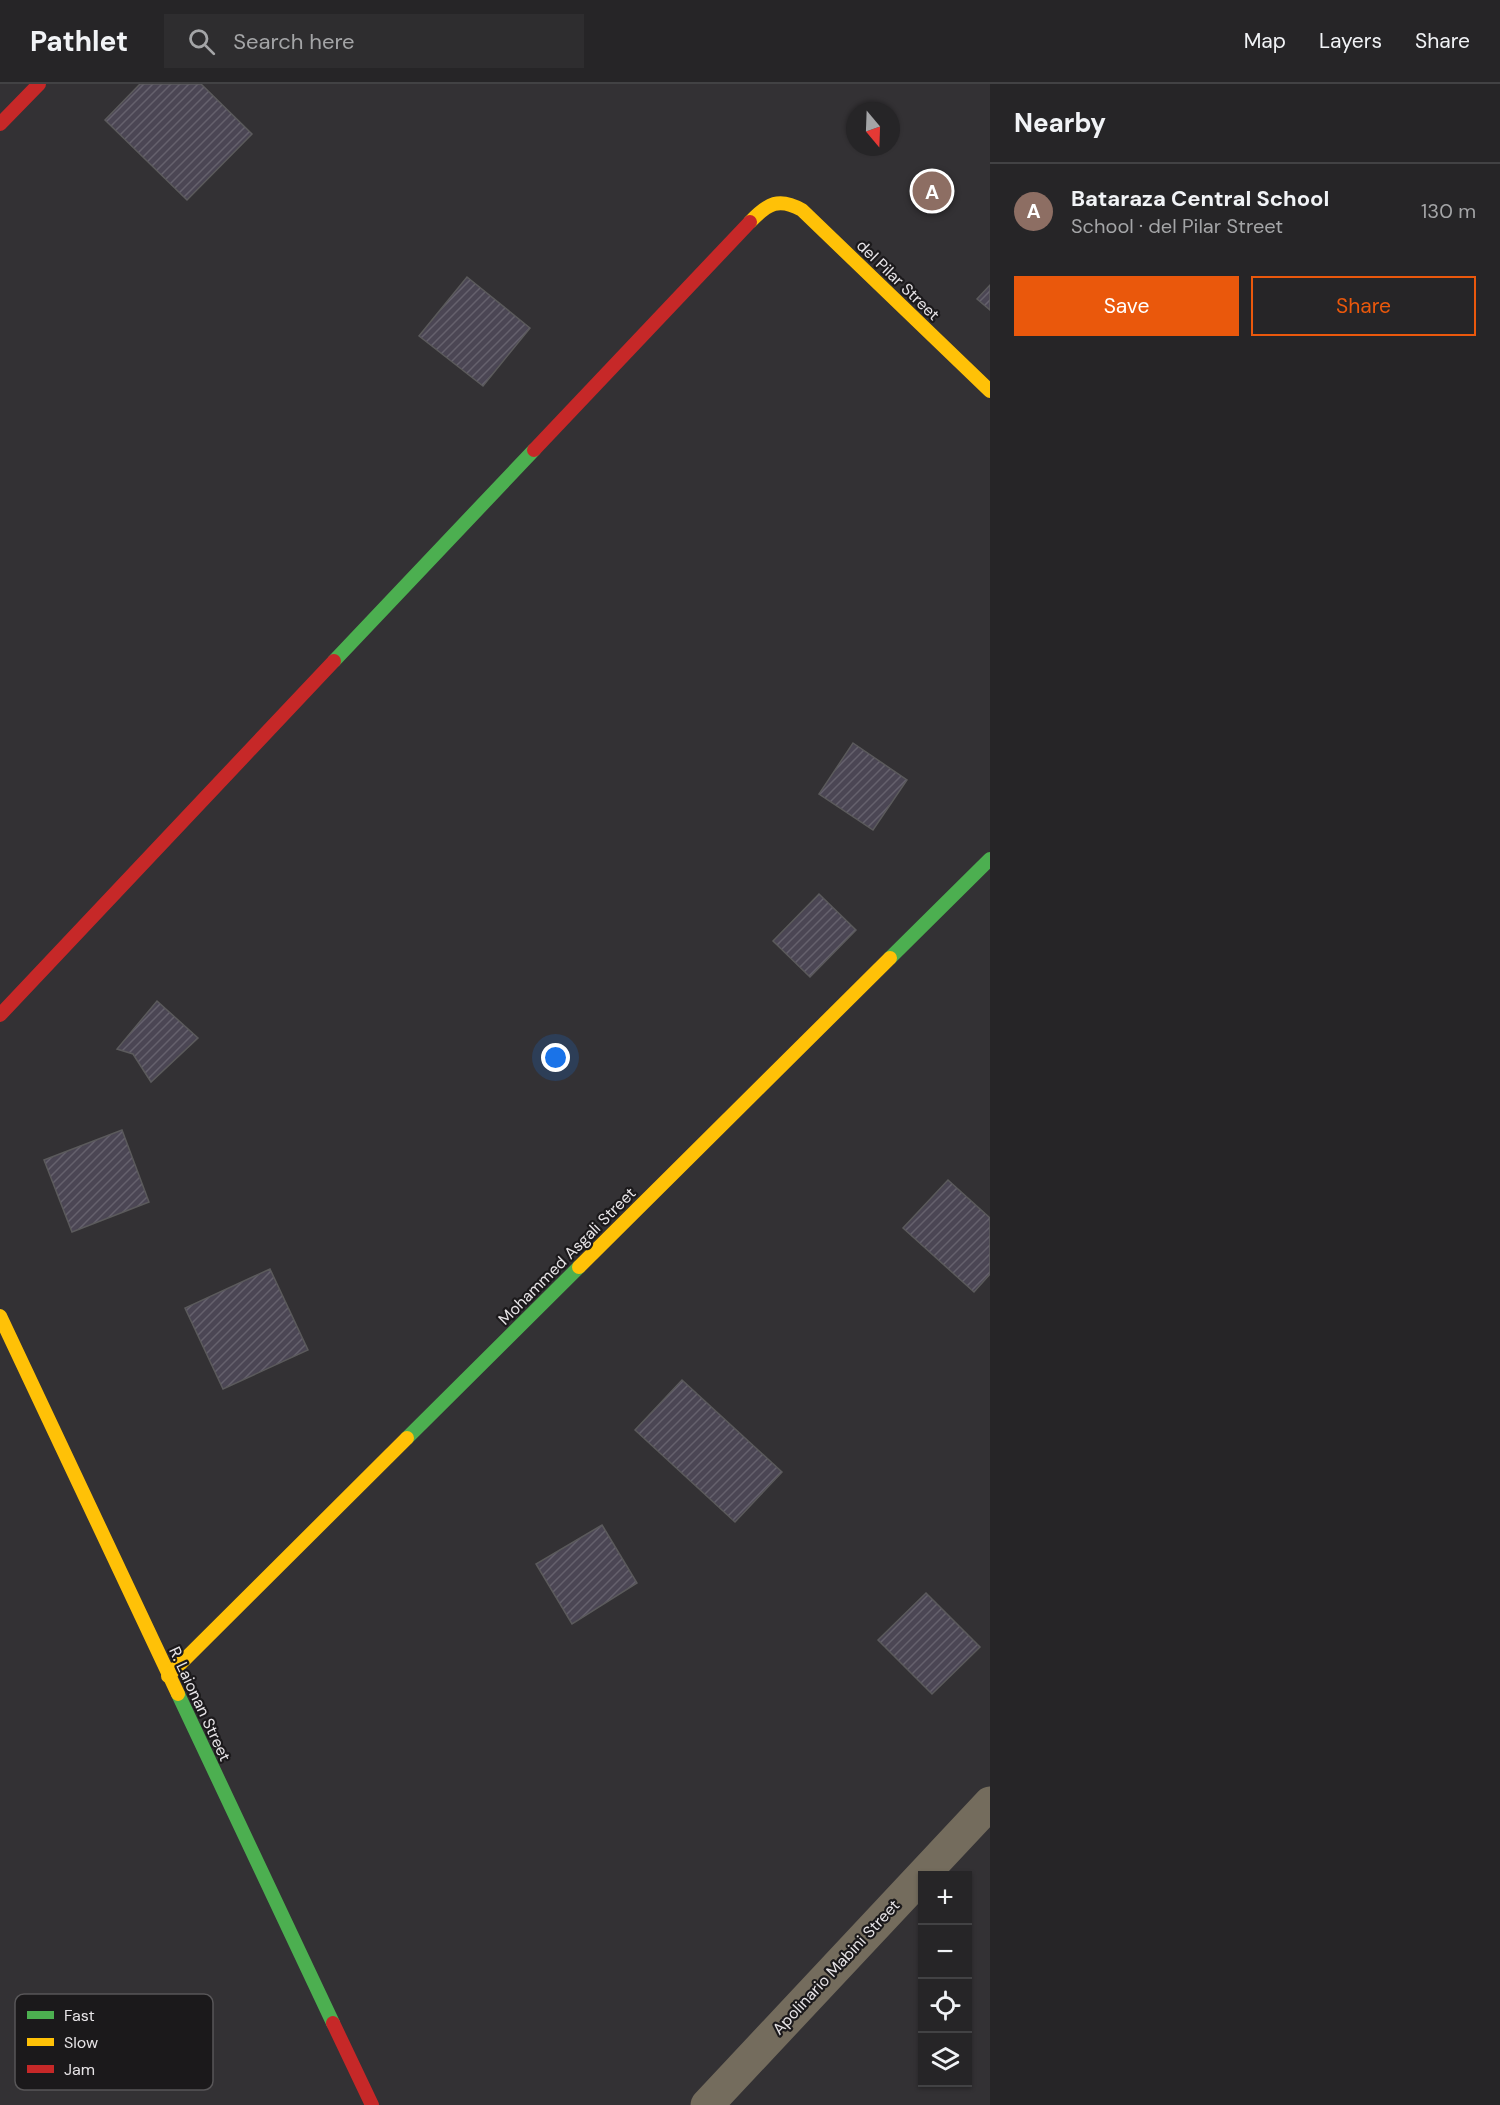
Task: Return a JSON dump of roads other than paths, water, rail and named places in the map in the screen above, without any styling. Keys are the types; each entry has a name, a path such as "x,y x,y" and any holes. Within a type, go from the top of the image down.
{"street":[{"path":"0,124 39,84"},
{"name":"del Pilar Street","path":"0,1015 740,232 768,206 779,201 787,202 802,210 990,391"},
{"name":"Mohammed Asgali Street","path":"168,1676 990,859"},
{"name":"R. Laionan Street","path":"0,1316 372,2105"},
{"name":"Apolinario Mabini Street","path":"707,2105 990,1803"}],"place":[{"name":"Bataraza Central School","path":"932,191"}]}
